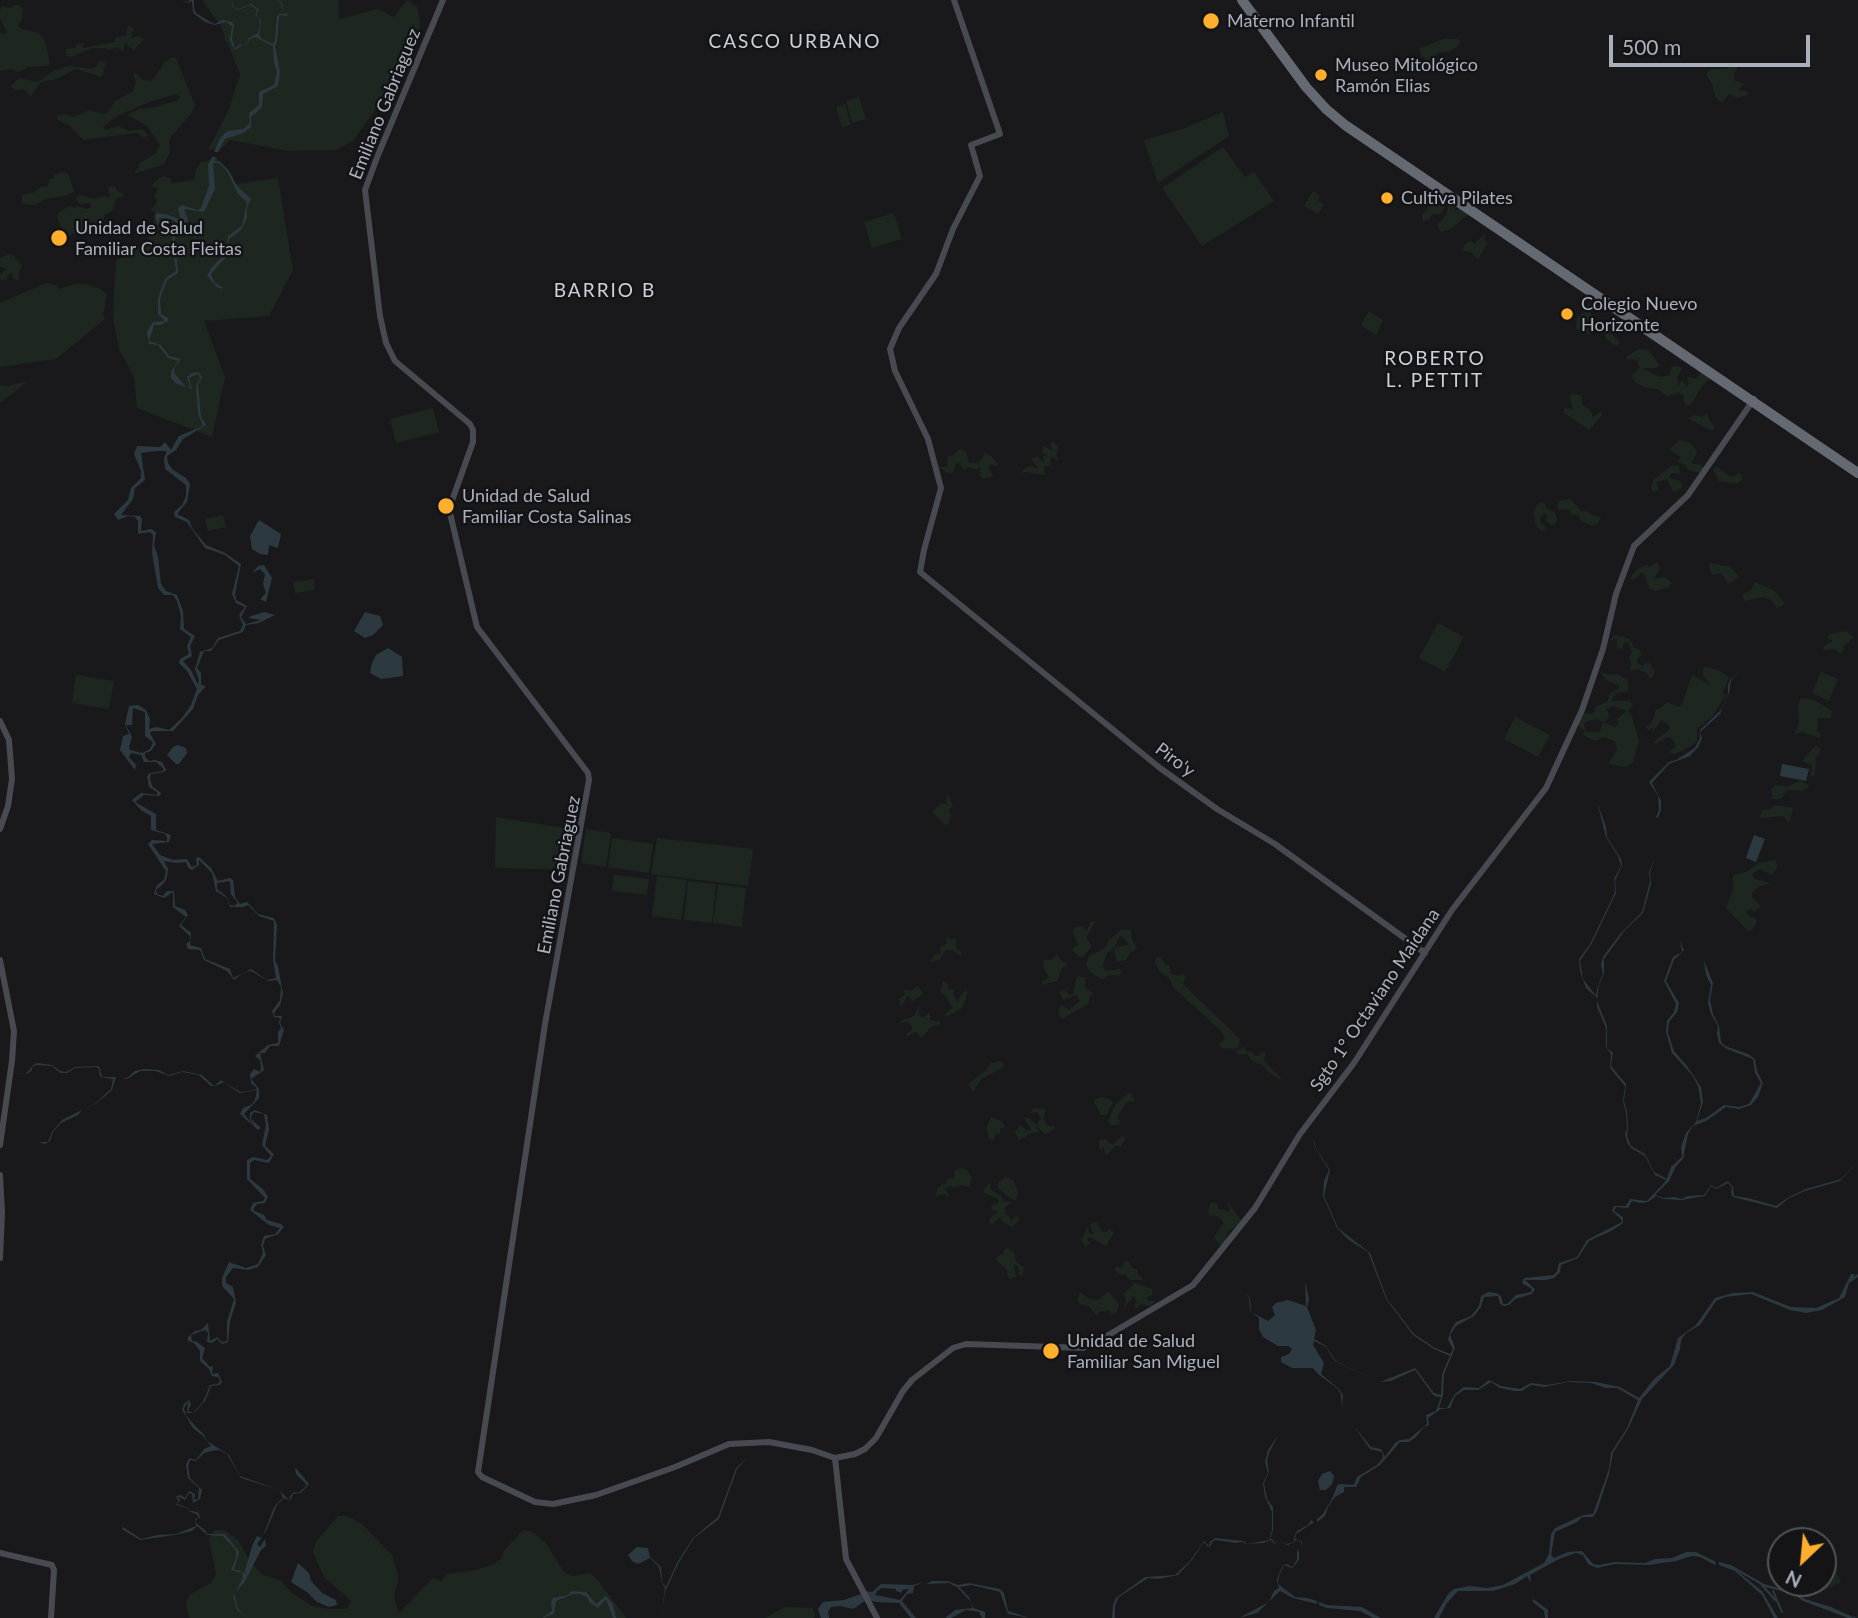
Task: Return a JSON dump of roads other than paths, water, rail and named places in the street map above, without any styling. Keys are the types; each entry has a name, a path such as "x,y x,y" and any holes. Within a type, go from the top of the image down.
{"highway":[{"path":"1245,0 1311,93 1345,125 1858,471"}],"main road":[{"name":"Emiliano Gabriaguez","path":"443,0 365,190 382,329 395,361 470,424 473,430 473,442 449,509 477,626 587,773 589,780 546,1021 478,1472 482,1477 528,1499 546,1504 596,1495 675,1467 729,1444 769,1442 812,1450 835,1458"},
{"name":"Piro'y","path":"954,0 1000,134 971,145 979,173 977,182 953,229 936,274 899,328 890,349 895,371 928,439 941,488 920,572 1160,768 1217,809 1275,844 1425,953"},
{"name":"Sgto 1° Octaviano Maidana","path":"835,1458 855,1454 871,1444 906,1386 953,1348 966,1344 1083,1348 1193,1285 1255,1208 1300,1134 1354,1063 1452,910 1546,788 1582,710 1603,649 1616,594 1634,546 1688,495 1753,400"},
{"path":"0,721 9,740 12,780 8,806 0,829"},
{"path":"0,960 14,1031 0,1145"},
{"path":"0,1175 0,1258"},
{"path":"835,1458 844,1553 849,1568 877,1618"},
{"path":"0,1553 52,1565 51,1618"}],"waterway":[{"path":"1762,1585 1775,1600"},
{"path":"1776,1597 1782,1612"}],"place":[{"name":"Materno Infantil","path":"1211,21"},
{"name":"Museo Mitológico Ramón Elias","path":"1321,75"},
{"name":"Cultiva Pilates","path":"1387,198"},
{"name":"Unidad de Salud Familiar Costa Fleitas","path":"59,238"},
{"name":"Colegio Nuevo Horizonte","path":"1567,314"},
{"name":"Unidad de Salud Familiar Costa Salinas","path":"446,506"},
{"name":"Unidad de Salud Familiar San Miguel","path":"1051,1351"}],"district":[{"name":"CASCO URBANO","path":"795,42"},
{"name":"BARRIO B","path":"605,291"},
{"name":"ROBERTO L. PETTIT","path":"1435,370"}]}
